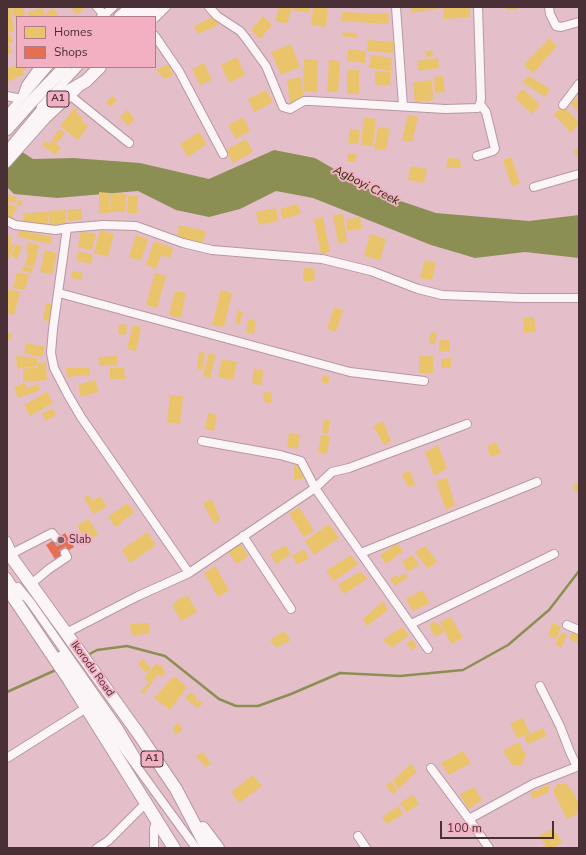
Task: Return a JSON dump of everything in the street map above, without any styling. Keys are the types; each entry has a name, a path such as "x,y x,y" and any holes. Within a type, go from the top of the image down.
{"highway":[{"path":"121,16 132,7"},
{"path":"145,16 153,7"},
{"name":"A1","path":"7,153 14,130 32,101 65,68"},
{"name":"A1","path":"14,130 42,112 62,95 86,81 100,68"},
{"name":"Ikorodu Road","path":"9,554 66,633 59,650"},
{"name":"Ikorodu Road","path":"9,554 59,650 77,675 126,770 174,848"},
{"name":"Ikorodu Road","path":"7,588 59,650 77,675 176,789 218,848"},
{"name":"Ikorodu Road","path":"7,599 59,650"},
{"name":"Ikorodu Road","path":"77,675 83,710 126,770"},
{"path":"176,789 206,848"}],"street":[{"path":"134,16 144,7"},
{"path":"156,17 166,7"},
{"path":"209,7 217,16 245,37 266,66 281,102 286,108 290,109 304,102 311,101 445,109 478,108 480,104"},
{"path":"396,7 403,106"},
{"path":"477,156 495,149 486,112 480,104 478,7"},
{"path":"549,7 550,14 556,26 561,27 579,22"},
{"path":"156,37 179,71 223,154"},
{"path":"7,163 21,99 26,85 38,68"},
{"path":"21,99 47,68"},
{"path":"7,145 14,130 77,68"},
{"path":"14,130 47,118 72,96 86,81"},
{"path":"563,105 579,84"},
{"path":"7,96 21,99"},
{"path":"72,96 129,143"},
{"path":"534,187 579,174"},
{"path":"7,221 15,225 56,230 103,225 136,226 183,243 212,250 322,258 370,271 418,289 442,295 522,298 579,298"},
{"path":"67,228 53,329 51,353 54,368 81,416 189,573"},
{"path":"59,293 350,372 424,381"},
{"path":"66,633 138,596 189,573 315,488 332,472 349,468 467,424"},
{"path":"202,441 280,455 301,461 315,488 428,648"},
{"path":"361,553 536,482"},
{"path":"7,541 9,554 52,533 56,538"},
{"path":"243,536 292,609"},
{"path":"31,584 49,569 67,557 65,553"},
{"path":"412,624 554,554"},
{"path":"7,573 31,603 59,650"},
{"path":"7,577 59,650"},
{"path":"568,626 579,630"},
{"path":"77,675 116,738 196,848"},
{"path":"469,819 533,784 578,767 540,686"},
{"path":"7,758 83,710"},
{"path":"431,768 489,848"},
{"path":"97,848 108,841 146,803"},
{"path":"154,848 154,828 157,820"},
{"path":"358,836 366,848"}],"shaded area":[{"path":"7,142 33,159 73,158 140,163 209,179 274,150 315,158 374,192 436,213 529,221 579,215 579,258 525,252 475,258 431,245 313,198 276,191 240,209 209,217 176,210 138,191 57,198 14,194 7,187"}],"building: Homes":[{"path":"7,7 10,7 14,31 7,33"},
{"path":"11,7 23,7 25,15 16,16 14,18"},
{"path":"70,7 86,7 77,15"},
{"path":"279,7 292,7 287,24 275,21"},
{"path":"294,7 310,7 309,13 293,10"},
{"path":"313,7 328,7 326,27 311,25"},
{"path":"411,7 442,7 442,8 411,13"},
{"path":"443,7 470,7 470,17 444,19"},
{"path":"506,7 518,7 518,10 506,10"},
{"path":"43,8 45,16 29,16 28,12"},
{"path":"53,8 59,16 46,16 45,15"},
{"path":"342,12 389,14 388,24 341,21"},
{"path":"214,16 218,25 198,34 194,26"},
{"path":"263,16 272,25 260,39 251,30"},
{"path":"343,32 357,33 356,38 342,36"},
{"path":"7,34 10,34 13,43 7,44"},
{"path":"549,38 557,46 533,73 524,65"},
{"path":"368,40 393,42 393,53 367,51"},
{"path":"291,44 300,67 281,75 271,52"},
{"path":"10,45 11,53 7,55 7,46"},
{"path":"348,49 366,51 365,63 347,61"},
{"path":"432,50 433,56 426,57 425,52"},
{"path":"371,55 392,58 391,71 369,68"},
{"path":"237,57 245,75 229,83 221,65"},
{"path":"438,58 439,68 419,71 417,61"},
{"path":"304,59 318,60 317,92 303,91"},
{"path":"329,60 340,61 338,92 327,92"},
{"path":"204,63 212,80 200,85 192,69"},
{"path":"16,64 16,68 26,68 22,71 24,75 7,82 7,69"},
{"path":"168,64 173,75 165,79 156,70"},
{"path":"347,70 359,70 359,94 347,94"},
{"path":"375,71 391,72 390,85 375,85"},
{"path":"443,76 445,92 435,93 434,77"},
{"path":"529,76 550,89 545,97 522,82"},
{"path":"301,77 304,101 290,104 287,80"},
{"path":"432,80 433,100 415,102 413,82"},
{"path":"523,89 540,105 532,114 515,98"},
{"path":"266,90 273,102 254,112 248,99"},
{"path":"112,96 117,100 111,107 106,103"},
{"path":"579,96 579,113 570,103"},
{"path":"563,105 579,123 571,133 554,115"},
{"path":"74,108 78,110 76,113 83,118 81,120 88,126 78,140 60,126"},
{"path":"127,110 135,119 128,126 120,117"},
{"path":"408,115 418,117 412,142 402,140"},
{"path":"243,117 250,131 236,139 228,125"},
{"path":"364,117 376,119 373,146 361,145"},
{"path":"378,127 390,129 386,150 374,149"},
{"path":"59,129 65,133 57,143 52,139"},
{"path":"350,129 360,130 358,144 348,143"},
{"path":"199,132 207,144 188,157 180,144"},
{"path":"246,139 253,152 233,163 226,150"},
{"path":"51,140 61,148 55,155 42,145 45,141 49,144"},
{"path":"579,148 579,160 573,151"},
{"path":"348,153 357,154 355,162 347,161"},
{"path":"511,157 520,183 512,187 503,160"},
{"path":"448,158 460,159 461,168 446,168"},
{"path":"411,166 427,169 424,183 408,180"},
{"path":"99,192 110,193 109,213 99,213"},
{"path":"111,193 126,194 125,212 110,212"},
{"path":"7,194 17,198 15,203 10,201 7,203"},
{"path":"128,196 138,196 137,213 127,213"},
{"path":"18,200 23,201 21,206 16,205"},
{"path":"7,204 17,207 15,212 7,210"},
{"path":"298,204 301,214 283,219 280,209"},
{"path":"276,208 278,221 259,225 256,212"},
{"path":"67,209 82,209 82,220 68,221"},
{"path":"7,210 13,212 13,218 7,216"},
{"path":"66,210 66,224 49,225 48,211"},
{"path":"48,212 48,224 24,224 23,213"},
{"path":"343,214 347,242 338,243 333,215"},
{"path":"323,217 330,252 321,254 314,219"},
{"path":"360,217 362,229 348,231 346,220"},
{"path":"179,225 206,231 203,243 177,237"},
{"path":"19,230 52,237 51,244 18,237"},
{"path":"100,230 114,234 108,257 94,253"},
{"path":"81,231 96,234 92,250 78,247"},
{"path":"370,234 386,239 380,260 364,256"},
{"path":"9,235 12,237 10,243 7,242"},
{"path":"136,235 148,239 141,261 129,257"},
{"path":"154,241 173,248 170,258 161,255 156,269 146,265"},
{"path":"7,242 14,245 7,262"},
{"path":"28,242 39,245 37,255 26,252"},
{"path":"16,244 22,247 17,259 11,256"},
{"path":"45,250 57,253 52,274 40,272"},
{"path":"78,251 93,255 91,264 76,260"},
{"path":"28,253 37,255 34,267 25,265"},
{"path":"425,260 436,263 432,280 420,278"},
{"path":"23,266 33,268 32,273 22,271"},
{"path":"304,268 315,269 314,281 303,281"},
{"path":"72,271 83,273 81,280 71,278"},
{"path":"17,272 29,275 25,290 13,288"},
{"path":"155,273 166,276 157,308 146,305"},
{"path":"8,289 20,292 14,315 7,313"},
{"path":"221,290 232,293 224,327 212,325"},
{"path":"175,291 186,293 181,318 169,315"},
{"path":"46,303 53,304 49,321 43,320"},
{"path":"334,307 343,310 336,332 327,329"},
{"path":"238,310 243,312 240,324 235,323"},
{"path":"534,317 536,332 524,333 523,318"},
{"path":"248,319 256,321 254,334 246,333"},
{"path":"119,324 127,325 126,335 118,334"},
{"path":"133,325 141,328 136,351 127,349"},
{"path":"431,332 437,333 435,344 429,344"},
{"path":"7,333 12,333 11,340 7,339"},
{"path":"440,340 450,340 450,351 439,352"},
{"path":"26,343 45,347 42,357 24,353"},
{"path":"199,352 205,353 203,369 197,369"},
{"path":"209,353 216,355 210,378 203,376"},
{"path":"16,356 37,358 37,366 17,369"},
{"path":"117,356 117,365 100,366 98,357"},
{"path":"419,356 433,356 433,373 419,373"},
{"path":"451,358 451,368 441,368 441,359"},
{"path":"222,359 237,362 233,380 218,377"},
{"path":"46,362 47,380 23,382 23,369 38,367 38,363"},
{"path":"66,368 90,368 90,375 67,377"},
{"path":"110,368 124,368 125,379 110,379"},
{"path":"254,369 263,370 262,385 252,384"},
{"path":"323,375 330,377 328,384 321,382"},
{"path":"95,380 99,392 81,397 78,385"},
{"path":"25,383 27,388 38,384 40,390 18,398 14,387"},
{"path":"47,392 53,403 30,416 24,405"},
{"path":"264,392 272,393 271,403 263,402"},
{"path":"170,395 183,396 180,424 167,423"},
{"path":"52,408 56,415 46,421 42,414"},
{"path":"208,413 217,415 214,431 205,429"},
{"path":"324,419 330,420 328,434 322,433"},
{"path":"383,421 391,441 384,445 373,426"},
{"path":"289,433 300,435 298,449 287,447"},
{"path":"321,435 330,436 327,454 318,453"},
{"path":"496,442 501,453 491,457 487,446"},
{"path":"438,445 447,468 434,476 425,452"},
{"path":"294,466 302,466 303,479 294,479"},
{"path":"410,471 415,485 408,487 402,474"},
{"path":"447,478 455,505 446,510 436,481"},
{"path":"579,481 578,494 573,487 571,487"},
{"path":"89,495 93,501 100,496 107,506 94,514 84,498"},
{"path":"212,499 220,519 214,524 203,503"},
{"path":"127,503 134,512 116,527 108,517"},
{"path":"299,507 314,531 304,537 289,514"},
{"path":"88,519 98,534 87,542 77,526"},
{"path":"329,524 339,538 314,555 305,541"},
{"path":"147,532 156,545 130,563 122,550"},
{"path":"397,543 403,551 386,564 380,555"},
{"path":"240,544 248,556 237,564 228,552"},
{"path":"285,545 291,554 276,564 270,554"},
{"path":"425,546 437,561 428,569 415,552"},
{"path":"304,549 309,558 297,565 292,556"},
{"path":"351,555 358,564 334,581 326,571"},
{"path":"412,555 419,564 408,572 402,562"},
{"path":"215,566 229,590 218,597 204,573"},
{"path":"361,571 367,579 344,594 338,585"},
{"path":"405,573 408,577 395,586 390,579 397,575 398,578"},
{"path":"422,590 430,603 413,611 406,599"},
{"path":"188,596 197,612 181,621 172,605 182,597"},
{"path":"383,601 388,610 367,626 363,619"},
{"path":"451,617 463,638 451,644 440,622"},
{"path":"435,621 444,632 435,637 430,628 430,624"},
{"path":"149,623 150,633 132,636 130,624"},
{"path":"552,623 561,626 557,639 548,636"},
{"path":"402,627 409,635 392,648 383,640"},
{"path":"284,631 291,640 276,648 270,640"},
{"path":"563,632 567,635 561,648 555,644"},
{"path":"572,632 579,634 578,643 569,639"},
{"path":"412,639 417,647 412,650 406,644"},
{"path":"143,659 151,668 146,673 138,664"},
{"path":"156,664 163,666 162,668 166,672 162,677 158,674 144,694 140,692 149,682 144,678"},
{"path":"174,676 187,687 170,710 154,698"},
{"path":"191,692 197,697 196,700 198,702 199,700 204,703 197,708 185,698"},
{"path":"523,718 530,734 517,738 510,723"},
{"path":"178,722 183,730 175,735 173,728"},
{"path":"543,728 547,736 528,744 524,737"},
{"path":"518,742 526,754 522,765 512,765 503,751"},
{"path":"463,751 471,763 449,775 441,763"},
{"path":"203,752 211,764 205,767 196,756"},
{"path":"411,764 417,772 398,789 393,780"},
{"path":"253,775 262,786 239,803 231,792"},
{"path":"391,781 397,791 392,794 386,785"},
{"path":"565,783 571,789 579,803 579,813 567,819 553,791 557,784"},
{"path":"549,784 549,792 533,799 530,793"},
{"path":"474,787 482,800 468,809 460,794"},
{"path":"413,795 419,804 407,812 400,803"},
{"path":"398,806 403,814 387,824 382,817"},
{"path":"553,828 562,842 553,848 547,848 539,836"}],"building: Shops":[{"path":"65,533 74,547 55,559 46,545"}],"waterway":[{"path":"86,656 97,650 127,646 165,656 219,699 236,706 258,706 340,673 400,676 463,670 508,645 549,610 579,571"},
{"path":"7,692 58,669"}],"tunnel":[{"path":"56,538 65,553"}],"place":[{"name":"Slab","path":"61,540"}],"water label":[{"name":"Agboyi Creek","path":"366,186"}]}
